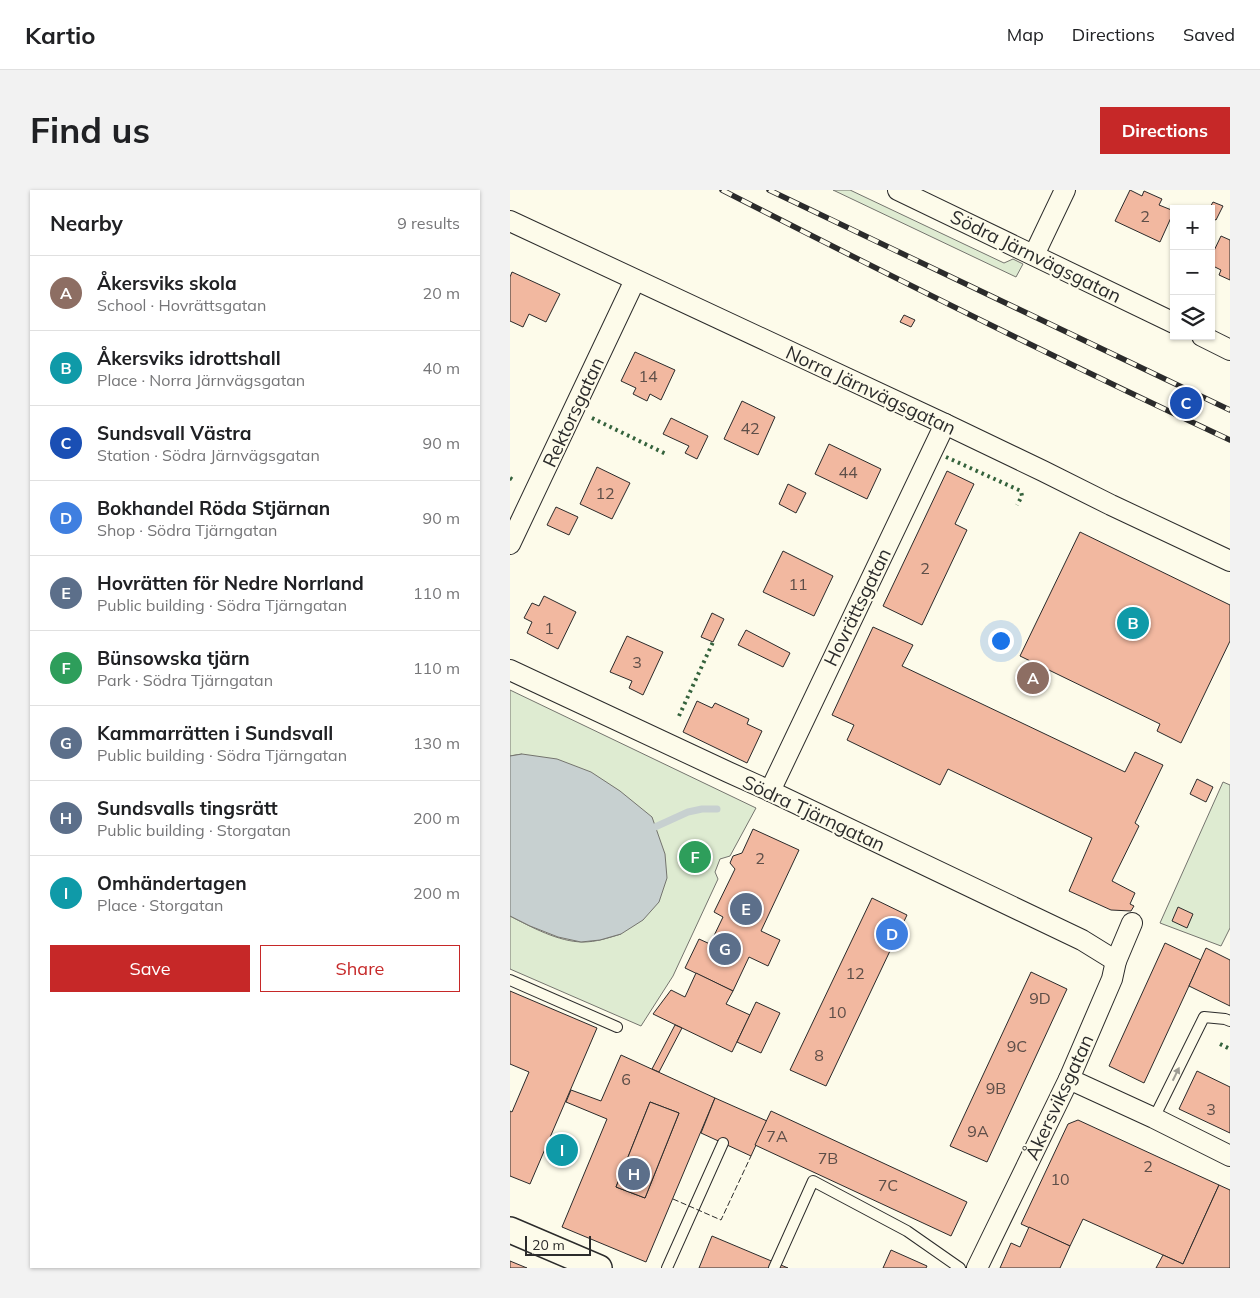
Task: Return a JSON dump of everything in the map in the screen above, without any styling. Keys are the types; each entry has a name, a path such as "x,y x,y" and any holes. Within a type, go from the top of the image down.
{"street":[{"name":"Södra Järnvägsgatan","path":"898,190 1170,321"},
{"path":"1034,255 1065,190"},
{"name":"Norra Järnvägsgatan","path":"510,221 1043,470 1111,505 1230,561"},
{"name":"Rektorsgatan","path":"510,544 635,280"},
{"path":"1210,340 1230,350"},
{"name":"Hovrättsgatan","path":"770,791 945,424"},
{"name":"Södra Tjärngatan","path":"510,670 770,791 1082,940 1116,961"},
{"name":"Åkersviksgatan","path":"977,1268 1069,1079 1112,979 1116,961 1132,923"},
{"path":"1069,1079 1230,1156"},
{"path":"510,1230 599,1268"}],"lane":[{"path":"510,980 617,1027"},
{"path":"1154,1118 1204,1017 1230,1021"},
{"path":"667,1268 723,1143"},
{"path":"774,1268 813,1181 907,1230 960,1268"}],"green space":[{"path":"833,190 850,190 1004,263 1013,259 1023,264 1016,277"},
{"path":"510,690 756,808 730,856 720,859 715,872 718,879 673,976 641,1026 510,969 510,916 545,933 574,941 602,940 621,934 522,754 510,756"},
{"path":"1223,782 1230,785 1230,928 1221,946 1160,923"}],"shaded area":[{"path":"522,754 557,759 591,772 620,791 652,817 665,854 667,878 659,902 643,920 621,934 600,940 581,942 558,937 510,916 510,756"}],"building":[{"path":"1130,190 1142,196 1144,191 1162,199 1159,205 1170,209 1170,220 1160,242 1115,221"},
{"path":"1213,202 1223,206 1216,220 1215,205 1211,205"},
{"path":"1221,236 1230,240 1230,280 1219,275 1221,270 1215,267 1215,249"},
{"path":"512,272 560,294 546,322 529,314 523,327 510,321 510,277"},
{"path":"904,315 915,320 911,327 900,322"},
{"path":"635,352 675,370 661,400 650,394 647,401 633,394 636,388 621,381"},
{"path":"742,401 775,417 758,455 724,439"},
{"path":"671,418 708,436 697,459 685,453 689,446 663,434"},
{"path":"829,444 881,469 867,499 815,474"},
{"path":"597,467 630,483 612,519 580,504"},
{"path":"947,471 974,484 955,524 967,530 922,625 883,606"},
{"path":"788,484 806,493 796,513 779,504"},
{"path":"556,507 578,517 569,535 547,525"},
{"path":"1080,532 1230,605 1230,641 1181,743 1157,731 1160,724 1020,656"},
{"path":"783,551 833,576 814,616 763,592"},
{"path":"544,596 576,612 558,649 527,633 532,622 524,618 532,603 539,606"},
{"path":"712,613 724,619 713,642 701,637"},
{"path":"873,627 913,645 902,666 1125,772 1135,752 1163,765 1135,823 1139,826 1112,881 1135,893 1130,904 1134,906 1131,911 1111,910 1069,891 1092,838 948,769 940,785 847,740 854,725 832,715"},
{"path":"746,630 790,653 783,667 738,645"},
{"path":"627,636 663,652 643,695 629,688 632,681 610,672"},
{"path":"697,701 712,708 715,703 749,719 747,724 762,731 747,763 683,732"},
{"path":"1197,779 1213,787 1206,802 1190,794"},
{"path":"753,829 799,850 761,931 780,940 768,966 749,957 733,991 685,968 699,939 710,944 723,917 714,912 735,869 730,863 733,856 742,853"},
{"path":"872,898 907,915 826,1086 790,1070"},
{"path":"1178,907 1193,914 1187,928 1172,921"},
{"path":"1165,943 1201,960 1144,1083 1109,1066"},
{"path":"1206,948 1230,960 1230,1006 1189,986"},
{"path":"1031,972 1067,989 987,1162 950,1146"},
{"path":"696,973 733,991 726,1004 750,1015 732,1052 653,1014 671,990 685,997"},
{"path":"510,991 597,1028 530,1184 510,1176 510,1111 512,1112 529,1072 510,1064"},
{"path":"756,1002 780,1013 761,1053 737,1042"},
{"path":"675,1025 682,1028 659,1072 652,1069"},
{"path":"621,1055 715,1098 646,1262 562,1227 607,1119 566,1102 571,1090 601,1101","holes":["650,1102 679,1113 645,1198 616,1187"]},
{"path":"1197,1071 1230,1087 1230,1133 1179,1109"},
{"path":"715,1098 767,1121 751,1156 701,1133"},
{"path":"650,1102 679,1113 645,1198 616,1187"},
{"path":"771,1111 967,1202 951,1236 755,1145"},
{"path":"1078,1120 1219,1185 1183,1264 1083,1219 1070,1246 1021,1224 1068,1124"},
{"path":"1219,1185 1230,1190 1230,1268 1156,1268 1163,1255 1183,1264"},
{"path":"1029,1227 1070,1246 1060,1268 1000,1268 1011,1243 1020,1247"},
{"path":"712,1236 788,1268 699,1268"},
{"path":"891,1250 927,1266 926,1268 883,1268"},
{"path":"510,1261 527,1268 510,1268"}],"waterway":[{"path":"655,827 688,812 702,809 717,809"}],"railway":[{"path":"722,190 975,317 1230,440"},
{"path":"769,190 1230,410"}],"hedge":[{"path":"592,418 668,455"},
{"path":"946,457 1021,491 1022,496 1017,505"},
{"path":"679,716 713,642"},
{"path":"1220,1044 1230,1049"}],"fence":[{"path":"673,1199 721,1220 751,1156"}],"place":[{"name":"Sundsvall Västra","path":"1186,403"},
{"name":"Åkersviks idrottshall","path":"1133,623"},
{"name":"Åkersviks skola","path":"1033,678"},
{"name":"Bünsowska tjärn","path":"695,857"},
{"name":"Hovrätten för Nedre Norrland","path":"746,909"},
{"name":"Bokhandel Röda Stjärnan","path":"892,934"},
{"name":"Kammarrätten i Sundsvall","path":"725,949"},
{"name":"Omhändertagen","path":"562,1150"},
{"name":"Sundsvalls tingsrätt","path":"634,1174"}]}
